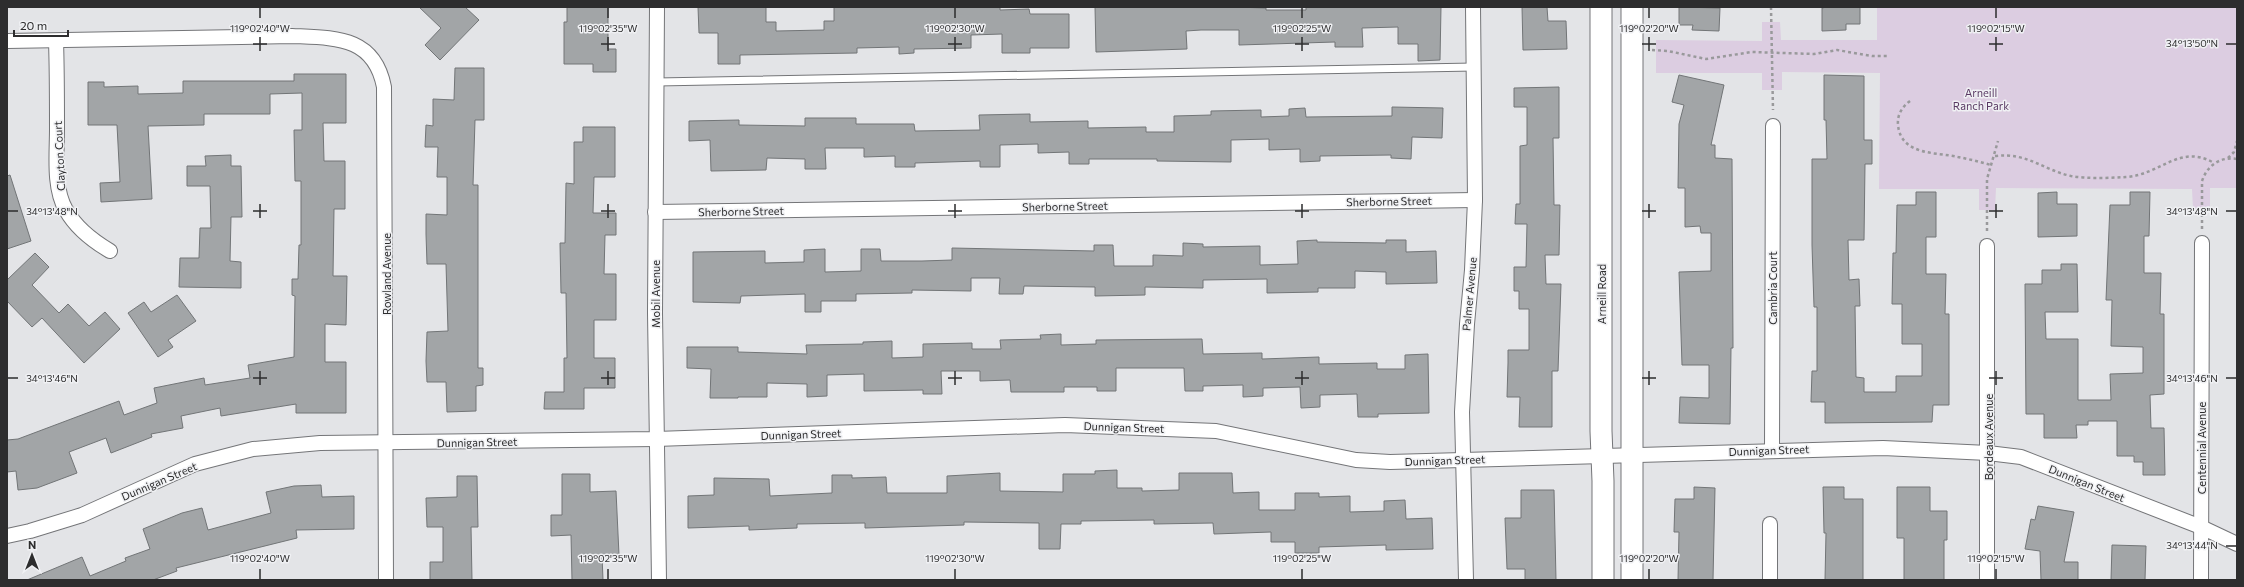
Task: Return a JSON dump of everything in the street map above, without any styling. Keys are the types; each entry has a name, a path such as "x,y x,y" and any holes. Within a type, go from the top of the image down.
{"main road":[{"name":"Arneill Road","path":"1601,7 1603,580"},
{"path":"1632,7 1632,580"}],"street":[{"name":"Mobil Avenue","path":"657,7 656,439 659,580"},
{"name":"Palmer Avenue","path":"1466,580 1462,405 1472,270 1475,200 1473,7"},
{"name":"Rowland Avenue","path":"7,40 292,36 346,40 362,48 374,60 382,76 384,87 386,170 386,580"},
{"name":"Clayton Court","path":"56,40 58,168 60,193 66,210 78,227 95,242 110,251"},
{"name":"Cambria Court","path":"1772,450 1773,126"},
{"name":"Sherborne Street","path":"656,212 1475,200"},
{"name":"Centennial Avenue","path":"2201,580 2202,243"},
{"name":"Bordeaux Avenue","path":"1987,246 1987,580"},
{"name":"Dunnigan Street","path":"7,536 30,531 82,514 196,464 253,449 320,443 386,444 656,439 1065,425 1216,431 1356,460 1390,462 1883,448 1988,452 2021,457 2201,528 2237,544"},
{"path":"1770,524 1770,580"}],"lane":[{"path":"657,82 1474,67"}],"path":[{"path":"1771,7 1773,126"},
{"path":"1652,50 1668,51 1706,59 1752,52 1814,54 1837,50 1872,56 1888,56"},
{"path":"1910,101 1899,114 1898,126 1901,134 1913,148 1931,154 1957,156 1991,165"},
{"path":"1987,246 1987,183 1998,141"},
{"path":"2202,243 2202,181 2209,168 2214,163 2228,158 2234,152 2237,141"},
{"path":"1995,156 2023,157 2060,173 2083,177 2142,175 2170,161 2188,156 2206,158 2214,163"},
{"path":"2228,158 2237,159"}],"green space":[{"name":"Arneill Ranch Park","path":"1877,7 2237,7 2237,188 2210,188 2210,208 2193,209 2192,189 1996,188 1995,210 1979,210 1979,189 1879,189 1880,73 1782,72 1782,90 1762,90 1762,73 1656,73 1656,40 1762,41 1762,22 1780,22 1781,40 1877,40"}],"building":[{"path":"419,7 465,7 479,20 440,60 425,45 441,28"},
{"path":"567,7 608,7 608,49 616,49 616,72 593,72 593,64 564,64 564,22 567,22"},
{"path":"698,7 766,7 766,22 776,22 776,31 824,30 824,21 834,21 834,7 1000,7 1000,10 1029,9 1030,14 1069,14 1069,48 1030,48 1030,53 1002,53 1002,34 971,35 971,48 914,49 914,53 899,54 899,47 857,48 857,53 740,55 740,64 718,64 718,33 699,33"},
{"path":"1095,7 1235,7 1266,8 1266,10 1306,10 1306,7 1441,7 1440,60 1418,61 1418,44 1398,44 1398,27 1362,28 1363,47 1335,47 1335,42 1239,45 1239,30 1201,30 1186,31 1187,49 1096,52"},
{"path":"1522,7 1547,7 1548,21 1566,21 1567,49 1523,50"},
{"path":"1679,7 1720,8 1719,31 1692,30 1693,25 1679,25"},
{"path":"1860,7 1860,24 1846,24 1846,30 1822,31 1822,8"},
{"path":"455,68 484,68 484,120 475,120 473,185 478,185 478,368 483,368 483,385 476,386 476,411 447,412 446,382 427,382 427,332 448,331 446,264 427,264 426,214 447,215 447,177 437,177 438,147 425,147 426,125 433,126 433,99 454,100"},
{"path":"294,74 346,74 346,123 323,123 324,161 345,161 345,209 334,209 333,276 347,276 346,325 325,324 325,362 346,362 346,413 296,413 296,404 221,416 220,408 181,416 183,428 151,434 152,437 111,453 106,438 69,452 77,473 37,488 18,490 16,471 7,472 7,440 18,439 119,401 124,415 157,403 154,388 204,378 205,385 250,378 248,365 294,357 295,296 292,295 292,279 298,279 299,245 301,245 301,181 295,181 294,130 302,130 302,93 270,94 270,114 204,114 204,125 148,126 152,199 101,202 100,183 120,182 117,125 88,125 88,82 104,82 104,87 138,86 138,94 183,93 183,81 294,81"},
{"path":"1679,75 1724,85 1711,145 1715,145 1715,158 1732,159 1733,348 1731,348 1730,424 1679,423 1680,397 1709,398 1709,365 1682,365 1679,272 1711,271 1711,233 1701,233 1700,226 1685,227 1685,188 1678,188 1679,124 1684,105 1672,102"},
{"path":"1824,75 1864,76 1864,140 1872,140 1872,164 1865,164 1864,240 1848,240 1849,280 1859,279 1860,306 1855,306 1856,377 1864,378 1864,392 1896,392 1896,376 1922,376 1922,344 1902,344 1902,304 1892,304 1893,253 1896,253 1897,205 1916,205 1916,192 1936,192 1936,237 1926,237 1926,274 1946,274 1945,314 1949,314 1949,405 1933,405 1932,422 1825,423 1825,402 1811,402 1812,371 1817,371 1817,307 1814,307 1812,245 1812,159 1827,159 1826,120 1824,120"},
{"path":"1559,87 1559,138 1553,138 1554,205 1560,205 1559,255 1545,255 1546,284 1561,284 1558,371 1552,371 1552,427 1519,427 1520,397 1507,397 1508,350 1529,350 1529,309 1519,309 1519,291 1514,291 1514,267 1526,267 1527,224 1515,224 1516,204 1520,204 1520,146 1527,145 1527,107 1514,107 1514,88"},
{"path":"1392,107 1443,108 1442,138 1412,137 1411,159 1391,158 1391,155 1320,156 1320,161 1300,162 1300,149 1269,150 1269,139 1231,140 1231,162 1157,161 1157,159 1089,159 1089,164 1069,164 1069,152 1038,153 1038,144 1000,145 1000,167 980,167 980,161 915,163 915,167 895,167 895,156 864,157 864,148 825,148 826,169 805,169 805,159 767,158 766,170 711,171 710,140 689,141 689,121 739,120 739,125 805,126 805,118 856,118 856,124 914,124 915,131 980,130 979,115 1030,114 1030,122 1088,121 1088,128 1146,127 1146,132 1174,132 1174,116 1211,115 1211,111 1261,110 1261,117 1289,116 1289,109 1305,108 1306,117 1392,116"},
{"path":"583,127 615,127 615,177 594,177 593,213 616,213 616,235 605,235 604,274 616,274 616,320 594,320 594,358 615,358 615,388 584,388 584,409 544,409 545,392 564,392 564,358 567,358 566,293 561,293 560,243 565,243 566,183 574,184 574,142 583,142"},
{"path":"231,155 231,166 241,166 242,217 231,217 230,261 241,262 241,288 179,287 180,258 199,258 200,228 211,228 210,186 187,186 187,166 206,166 205,156"},
{"path":"10,175 31,241 7,249 7,176"},
{"path":"2057,192 2057,204 2077,204 2077,236 2038,237 2038,193"},
{"path":"2130,192 2150,192 2149,236 2144,236 2144,273 2161,273 2160,314 2164,314 2164,394 2150,395 2151,428 2164,428 2165,475 2143,475 2143,462 2134,462 2134,456 2117,456 2117,421 2088,421 2088,425 2076,425 2077,438 2044,438 2044,414 2026,414 2025,284 2042,284 2042,270 2061,270 2061,264 2077,264 2078,312 2045,312 2046,339 2078,339 2078,400 2111,400 2110,374 2143,373 2143,347 2111,346 2112,300 2106,300 2110,205 2130,205"},
{"path":"1317,240 1317,242 1386,243 1386,240 1406,240 1406,252 1436,251 1437,283 1386,284 1386,272 1355,271 1355,288 1318,288 1318,292 1267,293 1267,279 1203,280 1203,288 1145,287 1145,295 1095,296 1095,287 1024,286 1023,294 999,294 1000,278 971,278 971,291 912,290 912,293 856,294 856,301 821,301 821,312 805,312 805,294 741,296 740,303 693,302 693,252 765,251 765,263 804,262 804,250 825,249 825,272 861,271 861,249 880,249 881,261 922,261 952,260 952,248 1094,251 1094,245 1113,245 1114,266 1153,266 1153,255 1183,256 1183,243 1203,244 1203,247 1260,246 1260,265 1298,264 1297,241"},
{"path":"35,253 49,267 32,285 59,313 68,304 89,326 105,312 120,329 84,363 42,318 32,327 7,301 7,280"},
{"path":"177,295 196,321 168,340 173,347 158,357 128,313 144,302 151,312"},
{"path":"1061,334 1061,345 1096,344 1096,340 1202,339 1203,354 1262,353 1262,359 1319,357 1319,364 1377,363 1377,369 1405,369 1405,355 1428,354 1429,413 1378,414 1378,417 1358,417 1357,394 1320,395 1320,407 1301,408 1300,387 1263,388 1263,396 1243,397 1243,385 1203,386 1203,391 1185,391 1184,368 1116,368 1116,391 1097,391 1097,387 1064,387 1064,392 1011,392 1010,380 980,381 980,371 941,371 942,394 923,394 923,390 864,391 864,374 827,375 827,396 807,397 807,384 767,383 767,397 710,398 711,369 687,368 687,347 738,347 738,352 807,354 806,345 863,344 863,342 892,341 892,358 923,357 923,344 972,343 972,349 1001,349 1000,340 1041,339 1040,335"},
{"path":"1117,470 1117,488 1142,488 1142,491 1179,490 1179,473 1232,473 1233,493 1259,492 1259,510 1295,510 1295,493 1319,493 1319,497 1350,496 1350,512 1384,511 1384,501 1405,500 1406,519 1432,518 1433,549 1386,550 1386,545 1319,547 1319,553 1295,553 1295,542 1271,542 1271,532 1214,534 1213,523 1154,524 1154,520 1081,521 1081,524 1061,524 1060,549 1039,549 1039,523 964,522 964,525 865,528 865,523 797,524 797,528 749,530 749,526 688,528 688,496 714,495 714,478 769,479 770,496 832,493 832,475 852,475 852,478 886,477 887,493 947,493 947,476 1000,473 1000,491 1063,492 1063,474 1095,474 1095,471"},
{"path":"562,474 590,474 590,492 616,491 619,555 602,555 603,580 572,580 571,535 551,536 551,515 562,515"},
{"path":"457,476 477,476 478,527 471,527 472,580 430,580 430,562 443,562 443,527 427,527 426,498 457,497"},
{"path":"321,485 322,497 354,496 354,529 296,530 297,538 176,568 177,571 153,580 27,580 82,557 90,576 126,561 125,558 150,549 143,529 182,513 202,508 208,530 271,513 266,492 294,486"},
{"path":"1694,487 1715,488 1713,580 1678,580 1679,532 1674,532 1675,499 1694,499"},
{"path":"1823,487 1844,487 1844,499 1863,499 1863,580 1825,580 1826,533 1824,533"},
{"path":"1897,487 1930,487 1930,511 1947,511 1947,540 1944,540 1944,580 1904,580 1904,538 1897,538"},
{"path":"1521,490 1554,490 1556,580 1525,580 1525,569 1507,569 1505,518 1521,518"},
{"path":"2038,506 2074,512 2064,562 2078,562 2078,580 2041,580 2040,551 2025,549 2031,519 2035,520"},
{"path":"2112,545 2146,546 2145,580 2111,580"}]}
